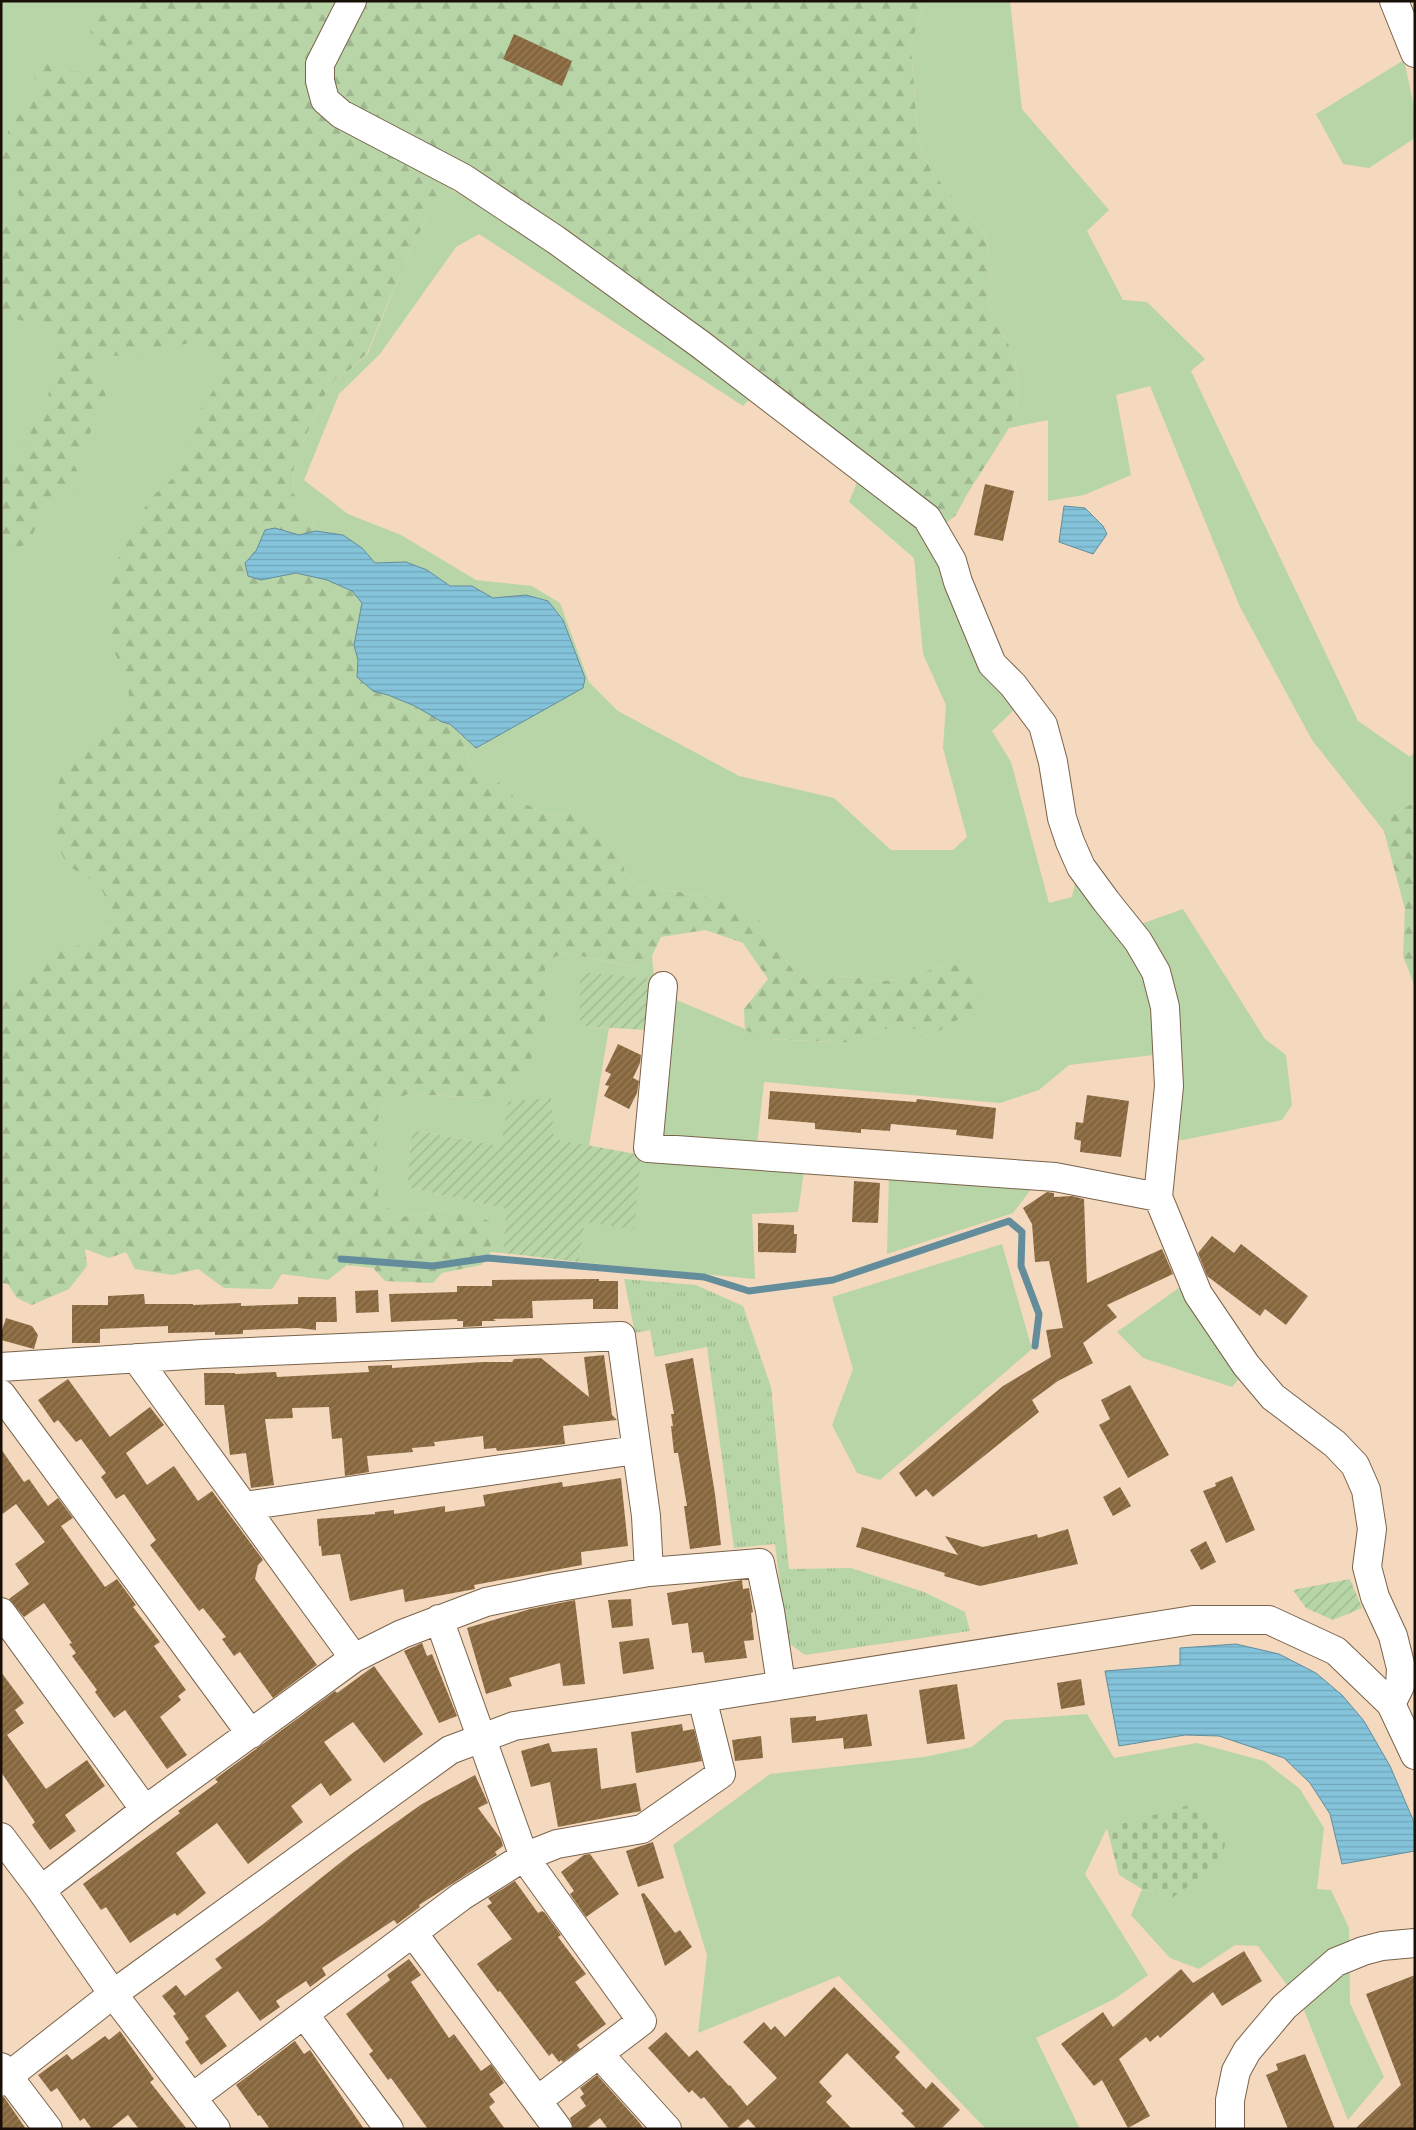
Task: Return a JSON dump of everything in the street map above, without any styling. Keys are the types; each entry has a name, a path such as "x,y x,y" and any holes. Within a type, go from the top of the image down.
{"street":[{"path":"352,1 320,64 320,81 325,100 341,114 464,178 556,240 700,344 927,518 952,561 958,582 992,664 1013,685 1043,725 1053,762 1062,818 1081,866 1138,941 1156,972 1165,1007 1168,1086 1158,1196 1198,1294 1246,1366 1273,1396 1335,1444 1355,1465 1366,1490 1372,1528 1367,1567 1375,1597 1393,1636 1402,1668 1400,1686 1391,1704"},
{"path":"1394,1 1415,53"},
{"path":"663,986 648,1148 1055,1177 1158,1196"},
{"path":"1,1367 136,1358 621,1336 646,1516 650,1572"},
{"path":"136,1358 354,1658"},
{"path":"1,1394 251,1734"},
{"path":"244,1506 636,1450"},
{"path":"41,1890 145,1810 354,1658 402,1634 486,1602 650,1572 760,1564 770,1611 781,1684"},
{"path":"1,1612 145,1810"},
{"path":"439,1619 524,1857 642,2021 538,2100"},
{"path":"48,2129 4,2075 450,1750 514,1726 1193,1620 1269,1620 1336,1651 1391,1704 1415,1755"},
{"path":"193,2097 462,1896 524,1857 557,1844 642,1828 721,1774 702,1698"},
{"path":"1,1837 41,1890 113,1994 216,2129"},
{"path":"412,1933 558,2129"},
{"path":"1230,2129 1230,2100 1236,2071 1247,2051 1284,2007 1336,1962 1363,1951 1382,1946 1415,1943"},
{"path":"304,2014 389,2129"},
{"path":"599,2054 667,2129"}],"green space":[{"path":"1,1 303,1 198,861 1,1114"},
{"path":"129,1 924,1 911,46 918,139 931,171 986,236 991,272 988,302 1015,358 1018,390 1016,411 1009,428 956,515 946,523 464,185 452,190 435,203 406,260 367,353 351,369 336,378 321,401 294,463 293,493 312,519 316,531 313,540 448,708 460,734 471,766 495,779 518,800 549,816 570,813 602,833 622,858 625,873 638,886 713,897 757,917 795,973 818,987 836,976 890,981 949,965 971,965 981,989 972,1011 929,1037 901,1022 856,1043 769,1039 745,1030 744,1009 768,979 743,943 705,930 661,937 652,956 639,967 565,953 545,961 545,1025 532,1057 512,1083 487,1098 408,1094 384,1105 376,1123 378,1195 396,1218 448,1209 490,1221 491,1252 481,1265 442,1273 433,1283 385,1281 373,1268 347,1265 328,1280 282,1274 272,1289 224,1288 198,1269 172,1275 135,1269 126,1252 109,1258 85,1249 87,1266 69,1289 32,1305 17,1298 8,1284 1,1283 1,992 8,985 16,981 33,976 42,962 51,954 64,948 92,943 103,932 107,916 106,898 98,883 68,866 60,851 56,829 59,809 58,785 64,767 79,748 100,736 120,717 126,707 129,696 128,684 112,646 107,612 111,579 134,523 153,496 172,479 182,465 201,409 221,379 214,361 197,341 136,354 100,356 94,370 104,386 105,404 82,450 72,462 81,477 74,491 53,499 48,503 28,544 12,549 1,548 1,484 3,474 19,460 21,451 35,424 50,409 49,392 54,375 50,356 57,346 66,343 44,326 12,318 1,313 1,226 15,215 22,202 4,163 1,165 1,145 5,147 13,120 18,113 29,101 45,89 34,78 32,69 43,59 54,56 65,67 77,72 84,72 98,67 118,52 151,40 114,48 100,45 90,32 96,20 107,10 120,15 129,10"},
{"path":"924,1 1010,1 1022,109 1109,210 1087,231 1123,300 1147,302 1205,359 1191,371 1358,721 1410,757 1415,751 1415,802 1390,816 1384,831 1312,740 1240,607 1150,386 1116,395 1131,475 1084,495 1048,501 1048,420 1009,428 1016,411 1018,390 1015,358 988,302 991,272 986,236 931,171 918,139 911,46"},
{"path":"1404,60 1415,111 1415,138 1369,168 1343,164 1316,114"},
{"path":"452,190 500,213 751,398 743,406 479,234 456,247 380,354 339,394 304,480 348,514 401,535 476,580 532,586 560,603 589,682 618,711 739,776 834,798 891,850 953,850 967,837 943,748 946,705 923,654 914,558 849,502 859,478 925,530 1016,708 992,731 1011,762 1049,903 1072,897 1075,883 1133,950 1153,995 1153,1055 1069,1065 1039,1090 1000,1103 764,1082 757,1144 660,1138 672,998 769,1039 856,1043 901,1022 929,1037 949,965 890,981 837,976 818,987 795,973 781,952 713,897 638,886 625,873 622,858 570,813 549,816 518,800 495,779 471,766 460,734 476,748 585,678 563,620 548,601 526,595 493,598 472,586 450,586 427,570 375,563 362,548 343,535 316,531 312,519 293,493 294,463 321,401 336,378 351,369 368,353 406,260 429,213 435,203"},
{"path":"1415,802 1415,987 1403,956 1405,909 1384,831 1390,816"},
{"path":"1183,909 1265,1039 1286,1055 1292,1105 1282,1120 1183,1140 1173,1139 1138,925"},
{"path":"565,953 638,967 652,956 654,979 580,973 580,1026 609,1028 589,1146 553,1139 551,1098 501,1146 412,1130 407,1187 506,1209 503,1253 491,1252 489,1221 448,1209 396,1218 377,1195 376,1123 384,1105 408,1094 486,1098 545,1025 545,961"},
{"path":"580,972 654,979 646,1030 580,1026"},
{"path":"551,1098 554,1139 641,1155 634,1229 585,1222 579,1262 503,1253 506,1209 407,1187 412,1130 501,1146 508,1102"},
{"path":"641,1155 804,1171 798,1212 752,1214 755,1279 579,1262 585,1222"},
{"path":"889,1175 1036,1183 1013,1213 887,1254"},
{"path":"1002,1244 1032,1349 880,1480 857,1473 832,1425 853,1369 832,1297"},
{"path":"624,1279 696,1285 743,1306 771,1387 789,1569 851,1568 924,1592 965,1612 970,1631 805,1655 787,1642 775,1544 734,1548 707,1347 655,1357 650,1330 635,1333"},
{"path":"1180,1287 1242,1375 1232,1387 1143,1358 1117,1332"},
{"path":"1350,1579 1362,1608 1333,1620 1306,1608 1293,1590"},
{"path":"1087,1714 1114,1758 1197,1743 1264,1761 1300,1789 1324,1828 1317,1889 1331,1890 1349,1928 1350,2003 1384,2077 1348,2120 1302,2005 1258,1946 1235,1945 1199,1969 1170,1958 1131,1915 1142,1889 1172,1898 1107,1828 1085,1874 1148,1975 1116,1998 1036,2038 1080,2129 986,2129 839,1976 698,2033 707,1955 673,1845 770,1774 924,1757 972,1747 1005,1720"},
{"path":"1196,1803 1226,1837 1222,1862 1172,1898 1142,1889 1119,1875 1107,1828"}],"water":[{"path":"1064,506 1085,508 1103,526 1107,534 1093,554 1059,542"},
{"path":"275,528 299,535 316,531 343,535 362,548 375,563 406,562 427,570 450,586 472,586 493,598 526,595 548,601 563,620 585,678 583,688 476,748 450,724 442,722 415,706 373,691 357,677 358,660 354,645 362,603 352,591 327,580 296,573 261,580 248,576 245,563 256,551 265,530"},
{"path":"1236,1644 1279,1654 1316,1673 1342,1695 1364,1721 1390,1766 1414,1822 1415,1851 1342,1864 1330,1814 1310,1783 1284,1758 1219,1736 1185,1735 1119,1746 1105,1671 1180,1665 1180,1648"}],"building":[{"path":"514,34 572,61 562,86 503,59"},
{"path":"985,484 1014,491 1003,541 974,535"},
{"path":"618,1044 641,1055 640,1063 633,1078 639,1081 637,1093 629,1109 604,1096 609,1086 605,1085 611,1074 605,1071"},
{"path":"770,1091 916,1102 917,1099 996,1108 993,1139 956,1135 957,1130 891,1124 890,1131 861,1129 861,1133 815,1129 815,1123 768,1119"},
{"path":"1087,1095 1129,1101 1121,1157 1080,1152 1081,1141 1074,1139 1076,1122 1083,1123"},
{"path":"854,1181 880,1183 878,1223 852,1222"},
{"path":"1047,1192 1054,1193 1054,1197 1072,1196 1084,1199 1087,1283 1162,1249 1173,1274 1107,1305 1117,1317 1083,1343 1093,1363 1058,1381 1032,1400 1039,1412 933,1497 926,1489 916,1497 899,1473 1003,1386 1051,1357 1046,1330 1063,1328 1049,1261 1035,1262 1032,1224 1023,1208"},
{"path":"758,1223 794,1225 794,1234 797,1234 796,1253 758,1252"},
{"path":"1212,1236 1234,1253 1241,1244 1308,1296 1286,1325 1265,1309 1260,1316 1207,1276 1198,1253"},
{"path":"599,1279 599,1281 618,1281 618,1309 593,1309 593,1299 532,1301 533,1318 493,1319 496,1321 482,1321 482,1326 463,1327 463,1321 457,1321 457,1319 391,1322 389,1294 457,1292 457,1286 492,1286 492,1280"},
{"path":"378,1290 379,1312 356,1313 355,1291"},
{"path":"144,1294 145,1304 241,1303 241,1306 298,1304 298,1297 336,1297 337,1322 316,1322 316,1330 298,1328 243,1330 243,1334 215,1335 215,1332 168,1333 168,1326 100,1329 100,1343 72,1343 72,1305 108,1305 108,1296"},
{"path":"6,1318 32,1326 38,1335 34,1349 1,1340 1,1333"},
{"path":"604,1355 612,1415 617,1420 563,1426 565,1444 497,1451 496,1448 484,1449 483,1436 434,1442 435,1446 412,1448 413,1452 367,1456 369,1472 345,1476 342,1438 332,1439 329,1407 292,1408 293,1418 265,1419 274,1485 251,1488 246,1453 230,1455 224,1405 205,1405 204,1373 276,1372 277,1377 369,1372 368,1366 392,1365 392,1368 512,1362 514,1359 541,1358 589,1397 584,1357"},
{"path":"693,1358 715,1494 721,1545 690,1549 684,1506 687,1506 678,1453 674,1453 671,1414 674,1414 665,1364"},
{"path":"68,1379 110,1437 150,1407 164,1425 126,1453 147,1485 174,1466 198,1501 212,1491 263,1560 258,1565 255,1579 317,1665 273,1698 240,1652 234,1656 222,1639 226,1637 203,1608 199,1611 150,1545 156,1540 124,1494 116,1499 101,1477 106,1473 81,1439 76,1442 58,1420 54,1423 38,1400"},
{"path":"1130,1385 1169,1455 1128,1478 1099,1425 1110,1419 1101,1400"},
{"path":"1,1449 24,1482 29,1479 48,1506 58,1498 73,1518 61,1526 105,1587 117,1579 136,1605 133,1607 160,1642 154,1646 186,1690 178,1696 181,1700 160,1717 187,1755 167,1769 125,1710 114,1718 95,1692 97,1690 72,1656 76,1653 69,1644 72,1643 44,1603 24,1617 9,1599 29,1584 15,1564 45,1542 16,1504 1,1515"},
{"path":"1232,1476 1255,1530 1226,1543 1203,1491 1216,1486 1215,1483"},
{"path":"621,1478 628,1546 581,1552 582,1565 474,1585 475,1589 405,1602 403,1589 350,1601 340,1554 322,1556 321,1546 319,1546 317,1519 375,1514 375,1512 394,1510 394,1514 445,1506 445,1512 485,1506 483,1495 562,1482 563,1487"},
{"path":"1120,1487 1131,1506 1113,1516 1103,1497"},
{"path":"862,1527 958,1555 945,1536 983,1547 1037,1534 1038,1538 1068,1529 1078,1564 980,1586 944,1576 945,1573 856,1547"},
{"path":"1206,1541 1216,1562 1201,1570 1190,1550"},
{"path":"742,1580 743,1589 749,1588 753,1612 751,1613 754,1640 744,1641 747,1658 705,1663 703,1652 692,1653 688,1623 672,1625 667,1593"},
{"path":"631,1599 633,1626 612,1628 608,1600"},
{"path":"575,1600 585,1684 563,1686 560,1663 509,1678 512,1686 486,1694 467,1628 530,1609"},
{"path":"649,1638 654,1669 623,1674 619,1642"},
{"path":"422,1643 427,1656 432,1654 457,1716 439,1723 404,1651"},
{"path":"374,1666 423,1734 384,1763 353,1722 324,1742 352,1780 330,1796 321,1783 291,1806 303,1822 248,1864 217,1823 176,1853 206,1893 177,1916 175,1913 130,1943 106,1907 101,1910 83,1884 180,1813 178,1811 218,1782 215,1779 335,1691 337,1693"},
{"path":"1,1672 24,1703 15,1710 24,1723 7,1735 46,1789 87,1760 105,1786 65,1815 76,1831 50,1850 32,1825 35,1822 1,1772"},
{"path":"1081,1679 1085,1705 1061,1709 1057,1683"},
{"path":"957,1684 965,1739 927,1744 919,1690"},
{"path":"867,1714 872,1746 844,1749 843,1738 792,1743 790,1718 816,1716 816,1721"},
{"path":"682,1724 683,1731 694,1729 702,1761 636,1773 631,1732"},
{"path":"761,1736 763,1758 735,1761 732,1740"},
{"path":"549,1743 552,1752 597,1748 601,1789 636,1783 641,1811 558,1827 550,1782 531,1787 521,1751"},
{"path":"475,1775 488,1803 478,1808 501,1839 503,1846 495,1852 497,1855 419,1905 420,1907 397,1924 394,1920 322,1968 326,1975 310,1987 306,1981 276,2001 280,2007 260,2021 238,1991 205,2016 227,2046 201,2065 185,2042 189,2039 173,2016 176,2014 162,1996 176,1985 185,1996 222,1968 215,1959 262,1925 350,1855 422,1804"},
{"path":"653,1842 664,1878 638,1887 626,1851"},
{"path":"590,1854 619,1894 586,1917 570,1894 574,1891 561,1872 584,1855"},
{"path":"515,1881 538,1913 542,1911 545,1913 561,1935 558,1937 586,1974 575,1982 606,2024 577,2045 580,2049 563,2062 561,2060 559,2062 552,2053 549,2056 477,1964 512,1939 487,1906 492,1903 488,1898"},
{"path":"644,1893 675,1933 680,1930 692,1947 665,1966 641,1894"},
{"path":"1244,1951 1262,1981 1222,2006 1213,1992 1160,2038 1158,2035 1150,2042 1146,2037 1119,2059 1150,2116 1128,2128 1102,2080 1094,2086 1061,2044 1103,2012 1113,2027 1181,1969 1193,1983"},
{"path":"409,1959 421,1975 411,1982 449,2038 454,2034 481,2071 491,2064 504,2083 489,2094 495,2102 489,2107 505,2129 428,2129 391,2078 388,2080 369,2054 373,2051 346,2014 390,1980 387,1975"},
{"path":"1415,1975 1415,2129 1355,2129 1401,2085 1366,1994"},
{"path":"834,1987 900,2052 895,2057 926,2089 932,2082 960,2110 941,2129 917,2129 901,2113 904,2111 847,2053 819,2082 832,2096 826,2102 852,2129 757,2129 748,2119 736,2129 730,2129 704,2097 701,2099 692,2090 689,2093 648,2048 666,2032 689,2057 697,2050 747,2106 777,2078 743,2042 764,2022 771,2030 775,2026 785,2037"},
{"path":"120,2031 154,2079 150,2082 187,2129 139,2129 128,2115 110,2129 92,2129 84,2118 80,2121 57,2088 51,2092 38,2075 67,2054 72,2060 105,2036 109,2040"},
{"path":"295,2041 304,2054 310,2050 364,2129 270,2129 260,2115 258,2116 236,2085"},
{"path":"1305,2054 1335,2129 1288,2129 1266,2075 1278,2070 1276,2064"},
{"path":"597,2075 644,2129 608,2129 600,2118 586,2129 573,2129 570,2118 586,2106 580,2097 584,2094 580,2088"},
{"path":"1,2097 4,2097 26,2129 1,2129"}],"waterway":[{"path":"341,1259 433,1266 488,1258 704,1277 749,1291 833,1280 1009,1221 1022,1232 1021,1266 1039,1314 1035,1346"}]}
